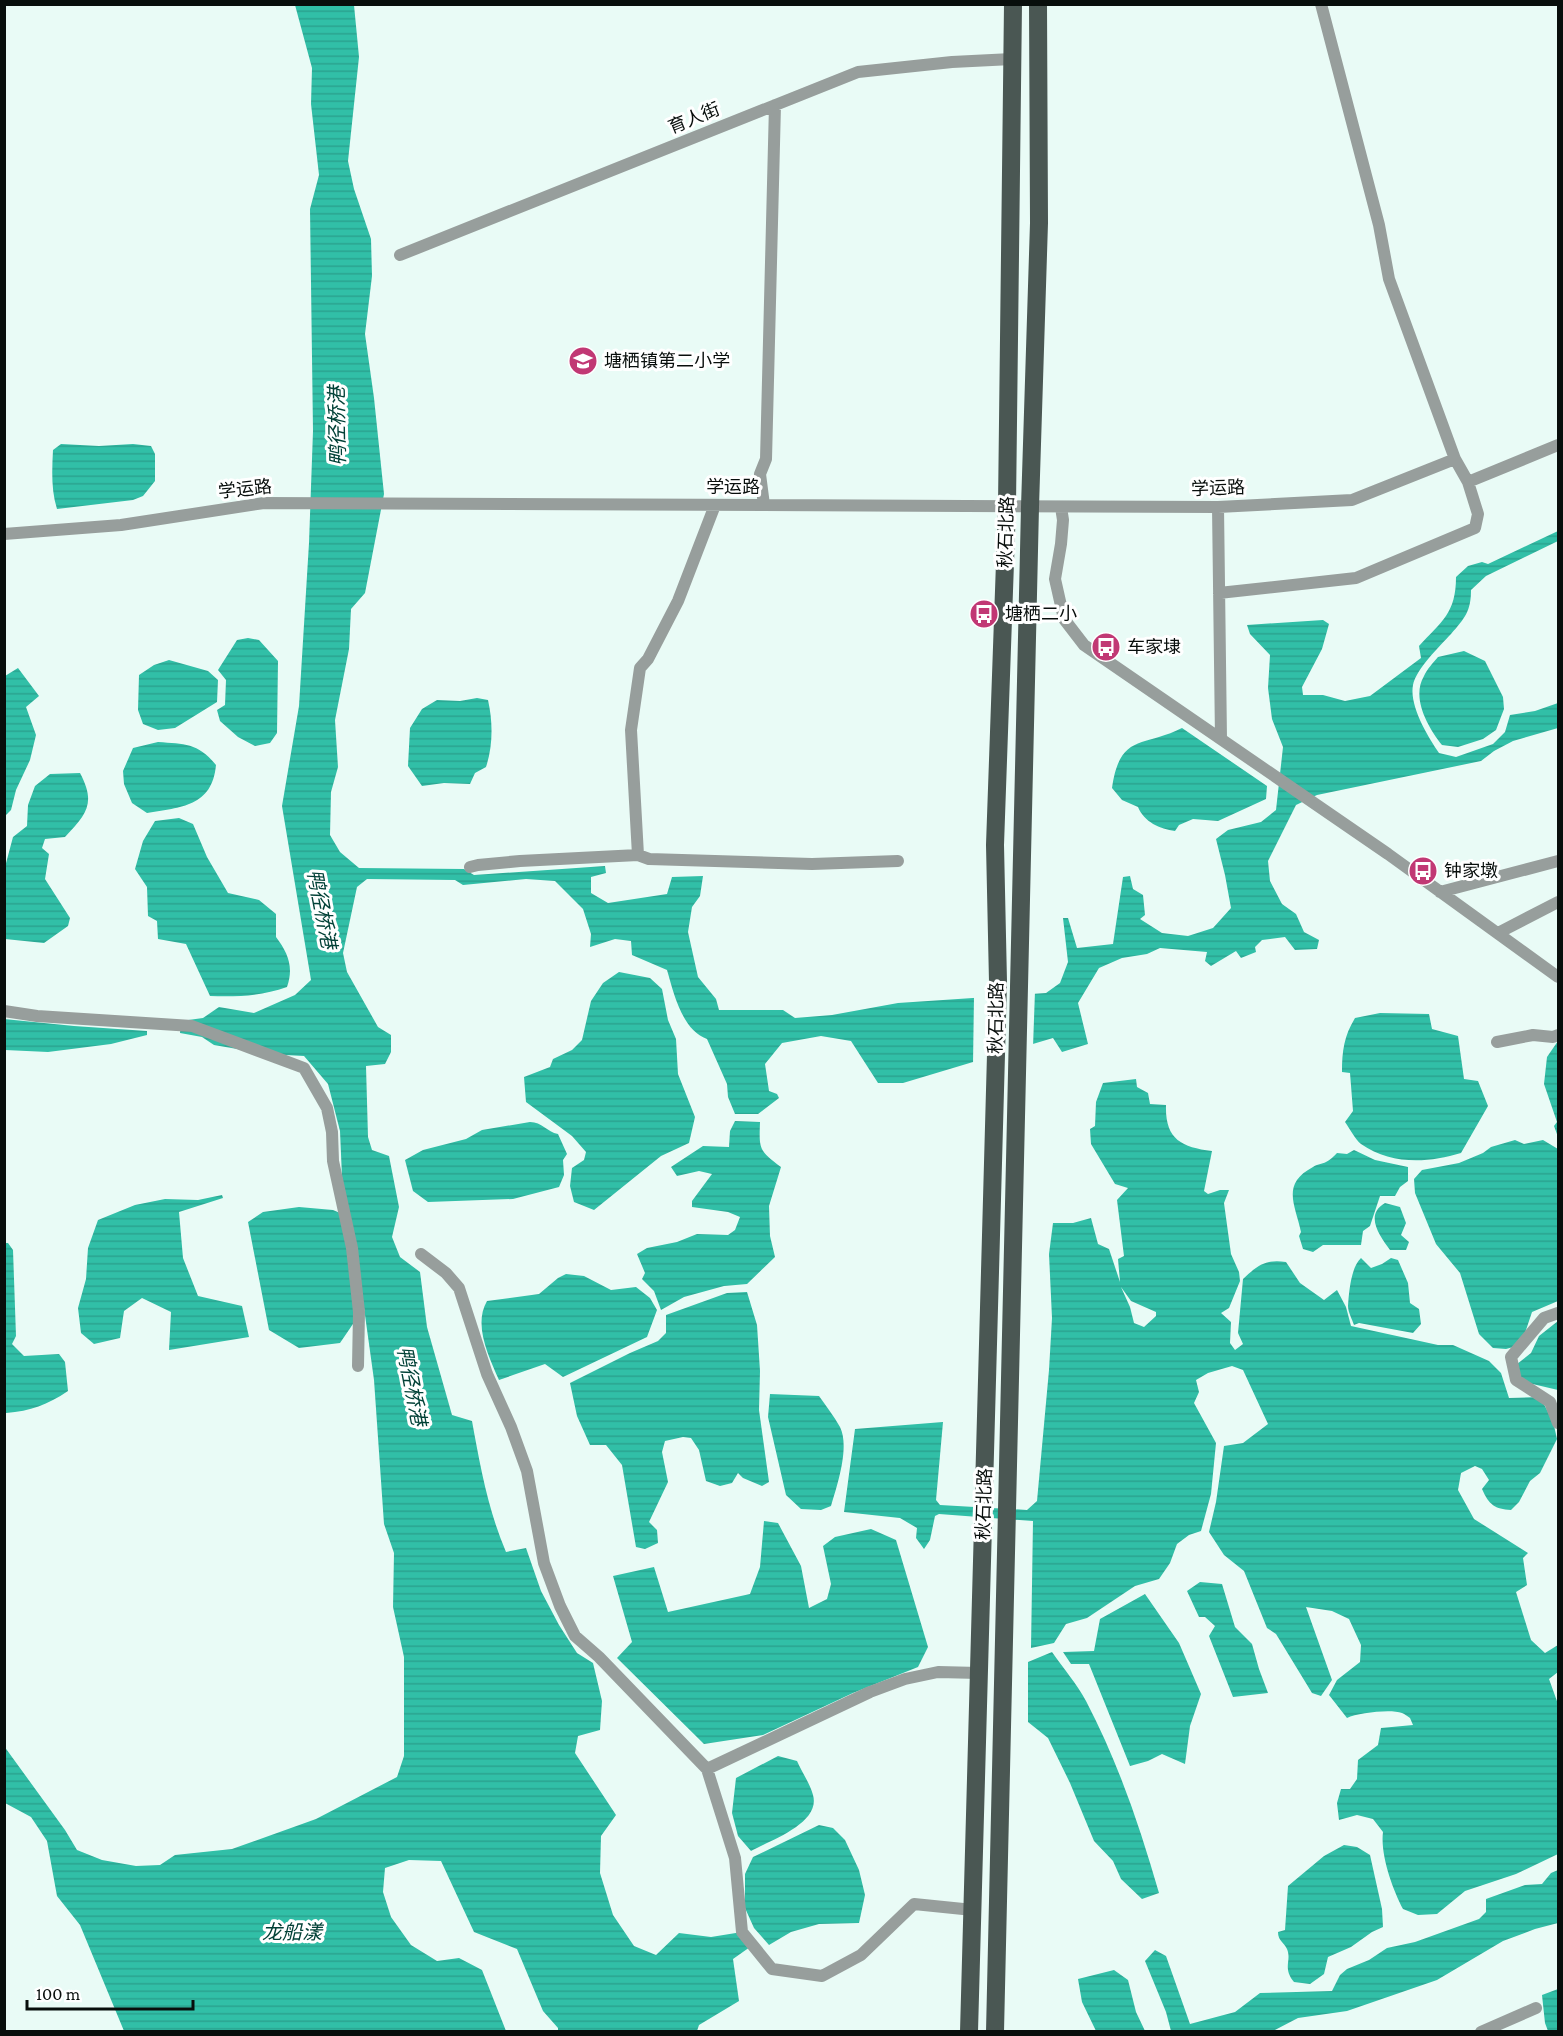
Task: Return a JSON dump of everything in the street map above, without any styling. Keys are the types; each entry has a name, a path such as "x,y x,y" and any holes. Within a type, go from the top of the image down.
{"main road":[{"name":"秋石北路","path":"969,2031 998,982 995,845 1007,506 1013,4"},
{"name":"秋石北路","path":"996,2031 1030,507 1040,223 1038,4"}],"street":[{"path":"1219,593 1356,578 1475,528 1478,514 1468,482 1455,459 1389,279 1379,225 1321,4"},
{"name":"育人街","path":"400,255 858,72 952,62 1012,59"},
{"path":"764,505 760,474 766,459 775,105"},
{"path":"1468,482 1558,445"},
{"name":"学运路","path":"4,534 121,525 264,503 1218,507 1352,500 1455,459"},
{"path":"638,855 631,730 640,668 648,659 678,601 715,505"},
{"path":"1061,507 1063,520 1055,579 1064,619 1084,645 1440,892 1558,977"},
{"path":"1218,507 1221,739"},
{"path":"470,867 478,864 520,861 638,855 649,859 812,864 898,861"},
{"path":"1440,892 1558,861"},
{"path":"1498,933 1558,902"},
{"path":"4,1011 37,1016 192,1026 304,1068 327,1108 332,1132 333,1161 352,1248 359,1312 358,1366"},
{"path":"1497,1042 1533,1035 1553,1037 1558,1035"},
{"path":"421,1254 446,1273 459,1288 487,1374 511,1427 527,1472 544,1563 560,1606 575,1636 599,1657 707,1769 735,1858 742,1932 772,1970 822,1976 861,1955 914,1904 973,1910"},
{"path":"1558,1313 1544,1318 1512,1357 1516,1380 1550,1402 1558,1423"},
{"path":"707,1769 870,1692 905,1679 938,1672 979,1672"},
{"path":"1481,2031 1536,2008"}],"water":[{"path":"295,5 354,5 359,57 348,161 354,189 371,239 372,276 365,334 384,494 365,593 351,609 349,649 335,720 338,767 331,792 330,835 340,852 359,868 464,869 474,875 605,866 606,873 591,877 591,893 608,903 667,894 672,877 703,876 700,896 692,907 688,932 698,977 716,999 719,1010 783,1010 795,1018 832,1015 898,1003 1046,993 1060,983 1068,962 1063,918 1068,918 1077,948 1113,944 1123,877 1130,876 1133,889 1143,895 1145,915 1140,919 1162,933 1188,936 1213,928 1231,908 1216,839 1228,830 1261,822 1276,810 1283,747 1272,719 1268,688 1270,655 1250,634 1247,625 1323,620 1329,624 1322,649 1302,687 1303,695 1323,695 1345,701 1370,696 1421,658 1419,646 1446,616 1453,599 1456,577 1468,566 1482,562 1488,564 1558,531 1558,541 1486,576 1471,590 1466,614 1419,672 1413,685 1413,693 1420,721 1439,753 1456,757 1493,744 1505,732 1510,715 1535,711 1558,703 1558,728 1513,741 1481,761 1317,795 1296,805 1268,861 1270,881 1282,904 1296,914 1304,932 1319,940 1317,949 1295,950 1285,937 1262,940 1255,947 1256,952 1241,958 1236,951 1211,966 1205,961 1207,952 1160,948 1147,954 1122,958 1099,968 1078,1003 1088,1044 1062,1052 1053,1038 903,1083 878,1083 851,1041 821,1036 782,1043 765,1064 769,1091 777,1094 779,1098 758,1114 735,1114 728,1097 727,1084 707,1039 691,1028 685,1020 667,970 632,955 631,941 615,939 590,947 591,934 583,909 555,881 526,879 463,885 455,880 367,879 357,887 343,953 347,972 378,1027 391,1035 391,1052 385,1064 366,1066 368,1137 372,1150 389,1156 399,1207 392,1237 400,1257 420,1272 427,1327 452,1415 472,1421 489,1504 506,1552 526,1548 541,1591 559,1625 577,1653 593,1663 602,1701 600,1730 578,1736 575,1753 616,1815 601,1836 600,1873 613,1915 634,1946 656,1955 679,1933 711,1937 742,1932 750,1947 733,1959 739,2001 699,2025 697,2031 558,2031 543,2011 517,1949 474,1932 441,1861 409,1860 385,1868 383,1892 391,1917 411,1945 437,1961 459,1958 482,1970 506,2031 124,2031 80,1925 57,1896 47,1841 31,1817 5,1803 4,1746 77,1850 102,1860 136,1866 160,1865 175,1855 232,1849 316,1819 397,1777 404,1756 404,1657 393,1607 394,1553 384,1524 374,1380 357,1257 342,1177 340,1131 328,1084 304,1056 266,1054 214,1045 202,1037 180,1033 181,1021 203,1018 219,1007 254,1013 295,995 311,980 282,806 299,706 309,543 313,431 310,209 319,175 311,104 312,68"},
{"path":"61,444 151,446 155,454 155,481 143,496 133,500 57,509 53,487 53,450"},
{"path":"248,638 259,640 278,661 277,733 270,743 255,746 238,737 220,721 217,710 225,705 226,680 218,670 237,640"},
{"path":"1464,651 1485,661 1503,697 1504,709 1496,730 1483,739 1458,747 1442,745 1431,730 1423,712 1419,694 1420,685 1438,657"},
{"path":"169,660 208,671 218,680 217,702 175,728 158,730 143,724 138,710 139,675 154,665"},
{"path":"18,668 39,696 26,707 36,735 30,760 16,790 11,810 5,816 5,676"},
{"path":"477,698 488,700 491,717 491,742 486,767 475,773 470,784 444,783 422,786 408,766 410,728 422,709 437,700 460,701"},
{"path":"1182,728 1267,786 1266,799 1218,821 1193,819 1179,825 1175,831 1153,824 1144,817 1138,807 1122,800 1112,788 1116,770 1127,750 1144,741"},
{"path":"158,742 190,746 203,752 216,765 213,779 201,797 183,806 147,813 132,803 124,784 123,771 133,748"},
{"path":"80,773 88,792 84,815 65,837 45,839 42,848 49,854 45,879 70,918 68,926 44,943 5,939 5,867 13,837 27,826 28,805 35,786 50,774"},
{"path":"179,818 193,824 207,857 228,893 259,900 276,914 276,937 289,960 290,973 287,987 249,995 210,996 186,944 158,939 157,921 148,916 147,887 135,869 143,841 155,821"},
{"path":"619,972 650,978 662,989 668,1020 676,1039 678,1074 695,1117 689,1143 661,1156 594,1210 574,1202 570,1186 572,1168 584,1160 586,1152 572,1136 526,1102 524,1077 550,1067 553,1059 572,1050 582,1040 591,1001 603,983"},
{"path":"1380,1013 1429,1014 1432,1029 1458,1036 1464,1079 1478,1081 1488,1106 1461,1153 1423,1160 1385,1156 1361,1144 1345,1122 1353,1111 1350,1073 1342,1072 1346,1037 1355,1018"},
{"path":"4,1019 147,1031 147,1035 111,1044 48,1052 5,1050"},
{"path":"1558,1041 1558,1137 1554,1126 1557,1122 1544,1084 1547,1057"},
{"path":"1136,1079 1137,1087 1148,1093 1150,1104 1166,1105 1168,1126 1177,1139 1192,1147 1212,1151 1204,1191 1208,1194 1229,1190 1224,1203 1231,1254 1239,1272 1240,1281 1229,1308 1221,1313 1231,1322 1230,1343 1235,1350 1243,1344 1238,1333 1243,1279 1263,1264 1273,1261 1286,1262 1300,1283 1324,1300 1337,1290 1346,1307 1351,1326 1438,1345 1453,1345 1489,1361 1501,1373 1509,1398 1540,1397 1553,1421 1557,1439 1540,1473 1530,1481 1519,1502 1511,1510 1501,1509 1487,1499 1482,1489 1489,1480 1482,1469 1475,1466 1461,1473 1458,1490 1474,1519 1528,1553 1523,1558 1527,1585 1516,1592 1531,1640 1545,1653 1558,1645 1558,1672 1549,1679 1558,1704 1558,1854 1516,1874 1465,1891 1437,1914 1418,1915 1403,1909 1385,1861 1383,1832 1373,1819 1357,1815 1339,1820 1337,1803 1341,1789 1350,1789 1357,1779 1358,1760 1378,1745 1381,1728 1413,1725 1410,1718 1402,1713 1390,1711 1366,1713 1347,1718 1329,1695 1337,1680 1360,1662 1361,1645 1349,1619 1332,1611 1306,1607 1332,1680 1321,1696 1312,1693 1276,1634 1267,1628 1244,1571 1224,1555 1209,1532 1224,1446 1243,1443 1268,1424 1243,1370 1232,1366 1208,1373 1196,1380 1199,1392 1194,1403 1216,1443 1211,1494 1201,1531 1189,1535 1177,1544 1170,1563 1159,1579 1135,1586 1087,1618 1066,1624 1054,1643 1031,1648 1033,1521 939,1514 935,1516 930,1540 924,1549 916,1538 917,1528 900,1518 844,1512 855,1429 943,1422 936,1500 940,1505 1027,1510 1037,1501 1052,1318 1049,1254 1053,1223 1073,1223 1091,1218 1098,1244 1109,1249 1120,1282 1118,1259 1124,1256 1117,1200 1128,1188 1115,1184 1091,1144 1090,1129 1095,1126 1096,1102 1103,1083","holes":["1121,1287 1131,1301 1156,1312 1156,1316 1144,1327 1134,1323"]},
{"path":"735,1121 760,1122 762,1149 781,1167 769,1206 770,1236 775,1257 747,1284 724,1286 684,1297 661,1310 654,1291 642,1279 645,1273 637,1254 647,1248 677,1242 697,1234 728,1235 735,1230 740,1217 728,1212 692,1207 692,1201 712,1174 699,1171 677,1176 671,1167 703,1146 729,1147 730,1131"},
{"path":"530,1122 558,1134 567,1154 563,1160 564,1175 559,1187 513,1199 428,1202 413,1191 405,1160 423,1150 466,1139 482,1130"},
{"path":"1515,1140 1524,1144 1543,1140 1558,1149 1558,1301 1532,1312 1521,1345 1506,1349 1493,1348 1479,1334 1460,1273 1436,1244 1415,1193 1414,1179 1422,1170 1459,1163 1491,1147"},
{"path":"1354,1150 1375,1160 1408,1167 1408,1181 1400,1187 1395,1196 1380,1196 1370,1226 1363,1231 1361,1245 1323,1245 1313,1252 1303,1249 1293,1195 1297,1180 1337,1153 1347,1154"},
{"path":"222,1195 223,1198 179,1212 183,1258 198,1296 242,1306 249,1337 169,1350 171,1312 142,1298 124,1311 120,1338 94,1344 81,1333 78,1308 86,1279 88,1248 98,1220 135,1205 165,1199 198,1200"},
{"path":"1385,1203 1400,1207 1406,1223 1401,1235 1409,1242 1406,1250 1390,1250 1378,1232 1376,1213"},
{"path":"299,1207 333,1210 340,1213 348,1249 355,1321 340,1343 299,1348 269,1330 248,1222 263,1212"},
{"path":"4,1243 8,1243 13,1250 16,1336 12,1344 24,1356 59,1354 65,1362 68,1391 38,1406 6,1413 4,1412"},
{"path":"1361,1258 1371,1268 1391,1258 1398,1260 1408,1283 1410,1303 1419,1309 1421,1324 1413,1333 1359,1323 1354,1325 1348,1308 1349,1294 1353,1273"},
{"path":"566,1274 584,1276 611,1290 636,1287 650,1298 657,1310 647,1337 563,1377 545,1364 499,1380 487,1351 482,1330 483,1310 487,1301 539,1294"},
{"path":"747,1292 757,1325 760,1371 759,1410 769,1482 762,1486 743,1478 738,1473 732,1483 720,1486 706,1481 699,1450 691,1438 683,1437 665,1441 662,1452 668,1482 649,1522 657,1530 658,1543 645,1549 636,1547 622,1465 606,1445 590,1445 577,1416 570,1383 658,1341 666,1333 666,1315 727,1293"},
{"path":"1558,1321 1558,1390 1516,1380 1512,1368 1531,1353 1539,1336"},
{"path":"770,1394 819,1396 840,1427 843,1435 843,1456 831,1506 821,1510 801,1509 786,1495 768,1417"},
{"path":"764,1521 778,1523 801,1566 809,1608 827,1599 831,1584 823,1546 835,1537 871,1529 896,1540 928,1647 918,1667 853,1693 763,1735 704,1744 617,1658 632,1642 613,1576 654,1567 668,1612 750,1594 760,1567"},
{"path":"1200,1582 1222,1584 1235,1627 1252,1644 1268,1693 1233,1697 1209,1636 1215,1626 1205,1617 1199,1617 1187,1591"},
{"path":"1145,1594 1179,1643 1201,1694 1190,1726 1185,1764 1162,1754 1130,1766 1089,1664 1071,1664 1063,1652 1094,1651 1100,1619"},
{"path":"1052,1652 1074,1682 1098,1724 1136,1819 1159,1893 1142,1899 1121,1879 1113,1861 1094,1841 1048,1738 1028,1722 1028,1662"},
{"path":"778,1756 797,1761 812,1791 813,1805 810,1814 802,1822 782,1836 751,1851 738,1836 732,1813 736,1778"},
{"path":"819,1825 833,1828 845,1840 859,1870 865,1895 859,1923 819,1924 791,1932 769,1945 754,1928 745,1908 745,1874 753,1857"},
{"path":"1344,1845 1357,1847 1370,1855 1382,1909 1383,1927 1351,1947 1328,1957 1324,1974 1310,1984 1294,1982 1288,1968 1287,1949 1278,1932 1285,1930 1288,1886 1324,1856"},
{"path":"1558,1870 1558,1923 1503,1941 1437,1980 1347,2011 1298,2018 1273,2031 1171,2031 1166,2012 1145,1961 1155,1950 1166,1956 1190,2024 1235,2012 1260,1993 1332,1991 1340,1975 1347,1969 1369,1960 1387,1948 1415,1942 1479,1919 1486,1912 1486,1899 1525,1885 1542,1884 1551,1873"},
{"path":"1114,1970 1128,1980 1136,2012 1145,2031 1096,2031 1082,2002 1078,1979"},
{"path":"1558,1989 1558,2031 1548,2031 1542,1995"}],"pier":[{"path":"1035,991 1033,1047 973,1065 974,996"}],"place":[{"name":"塘栖镇第二小学","path":"583,361"},
{"name":"塘栖二小","path":"984,614"},
{"name":"车家埭","path":"1106,647"},
{"name":"钟家墩","path":"1423,871"}],"water label":[{"name":"鸭径桥港","path":"337,426"},
{"name":"鸭径桥港","path":"322,909"},
{"name":"鸭径桥港","path":"412,1386"},
{"name":"龙船漾","path":"292,1932"}]}
